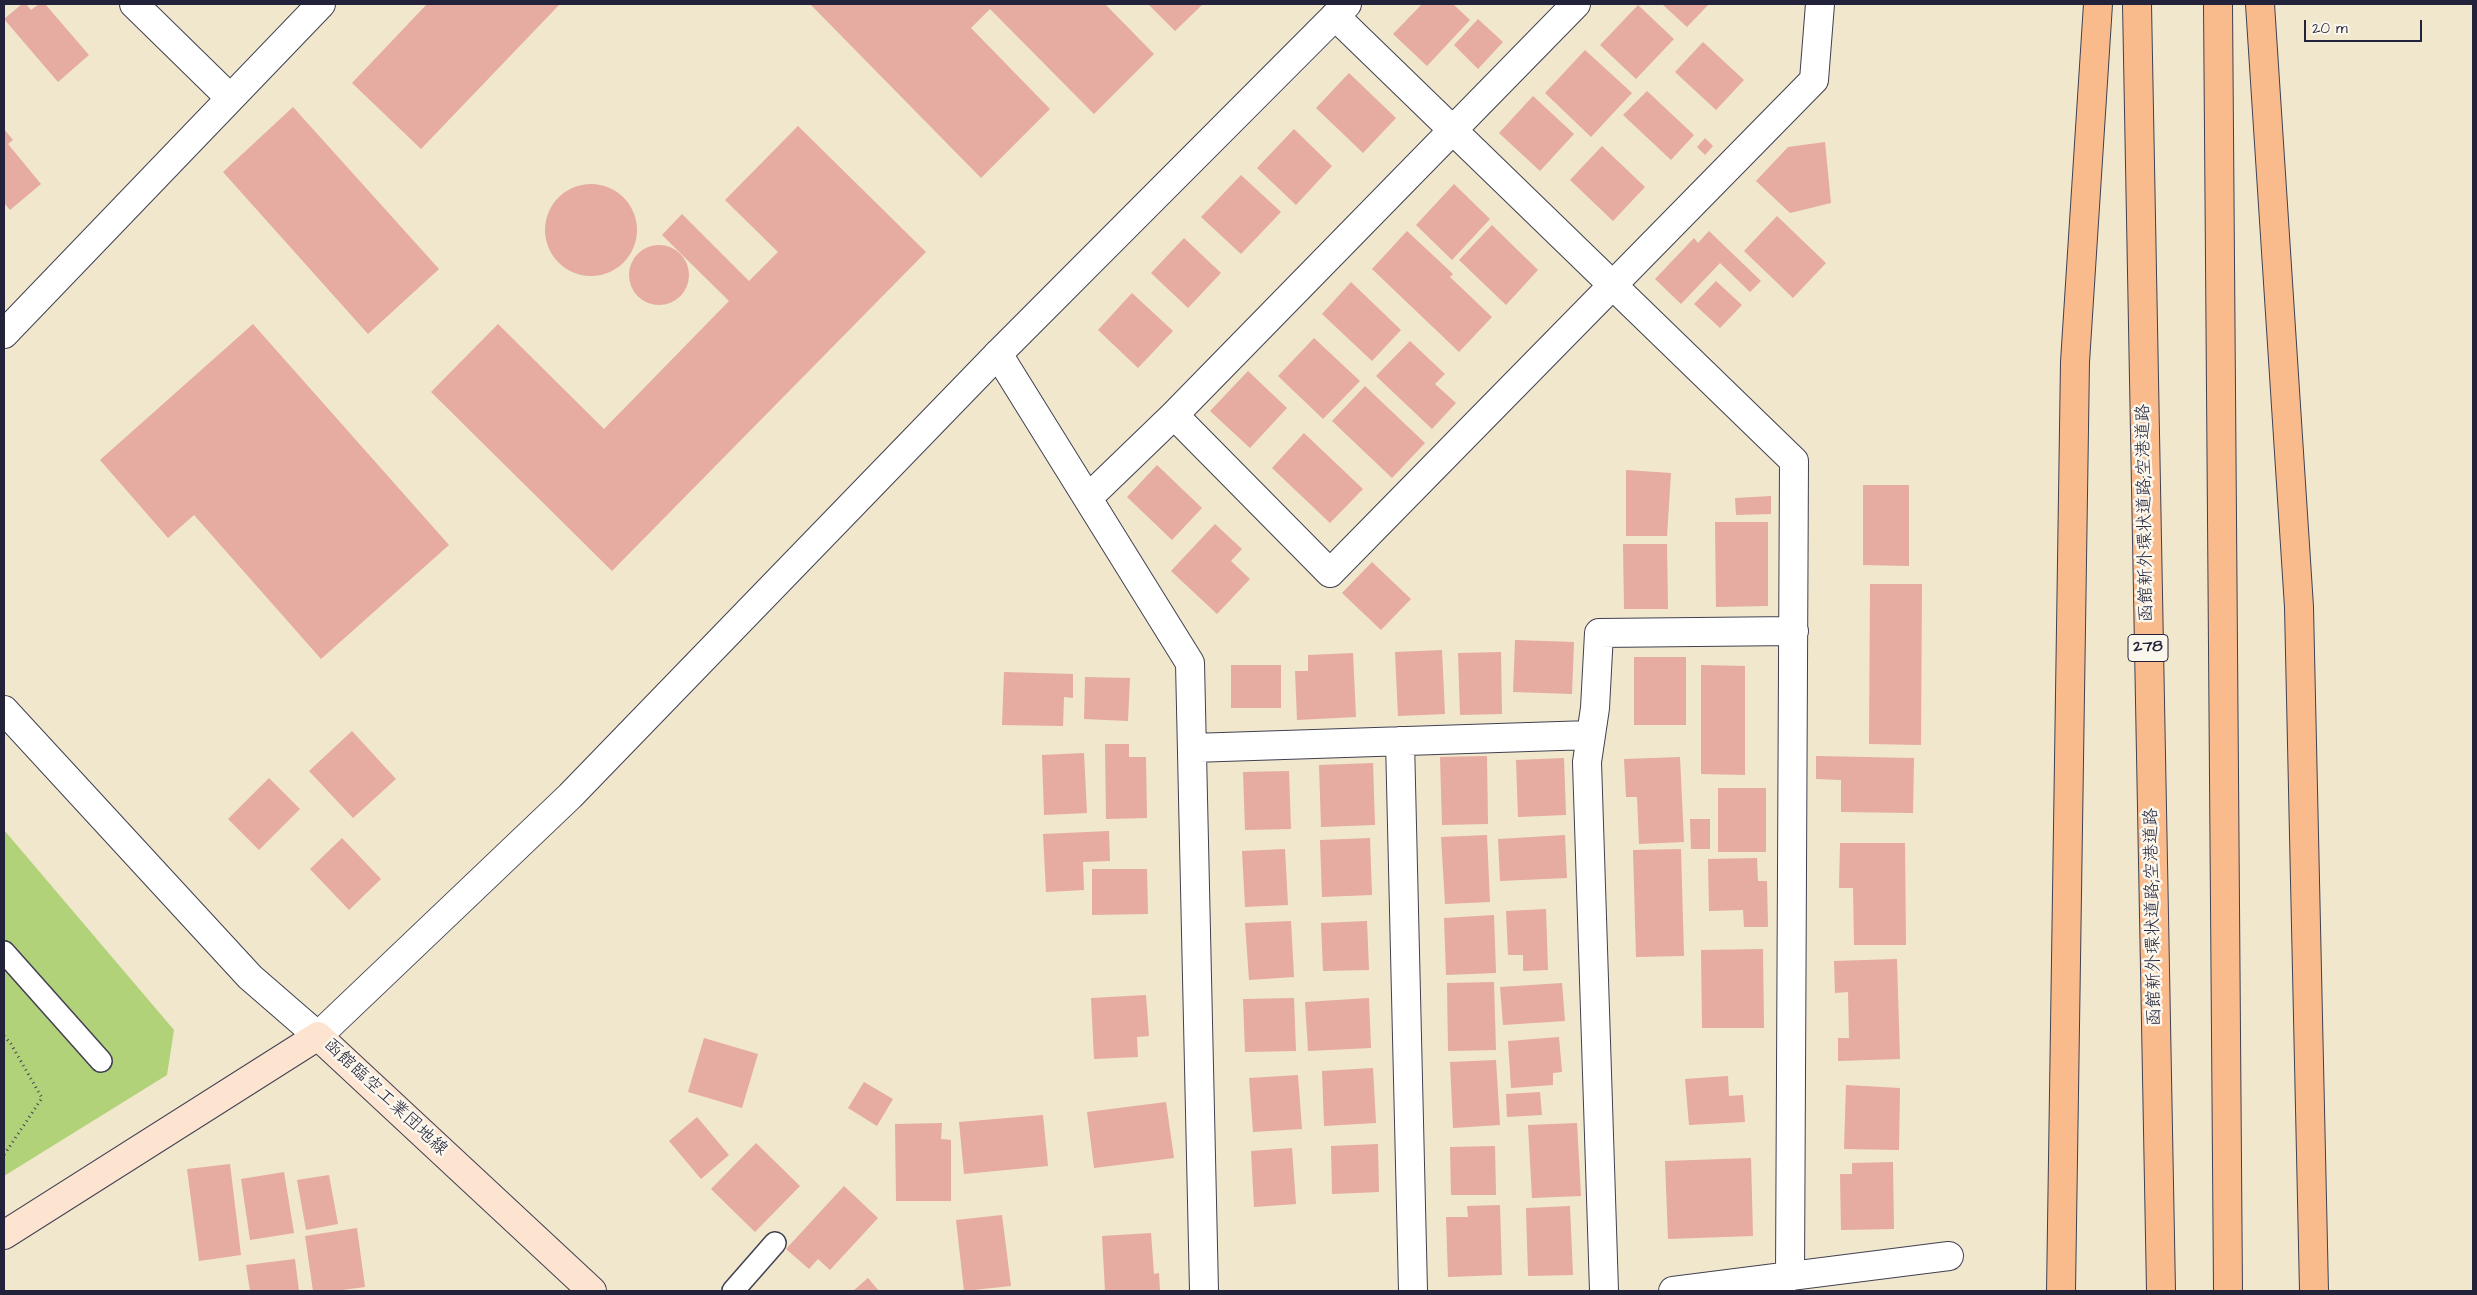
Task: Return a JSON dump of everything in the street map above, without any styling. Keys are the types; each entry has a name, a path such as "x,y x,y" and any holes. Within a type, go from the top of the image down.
{"highway":[{"path":"2061,1291 2075,362 2098,4"},
{"name":"函館新外環状道路;空港道路","path":"2137,4 2161,1291"},
{"path":"2218,4 2228,1291"},
{"path":"2260,4 2299,607 2314,1291"}],"main road":[{"name":"函館臨空工業団地線","path":"4,1235 318,1036 592,1291"}],"street":[{"path":"134,4 230,98"},
{"path":"4,334 321,4"},
{"path":"1088,497 1174,415 1576,4"},
{"path":"1174,415 1330,573 1814,80 1820,4"},
{"path":"4,710 250,977 318,1036 570,796 998,354 1340,8 1452,130 1794,461 1790,1277"},
{"path":"998,354 1190,663 1204,1291"},
{"path":"1604,1291 1587,762 1595,708 1599,634 1794,631"},
{"path":"1192,748 1590,735"},
{"path":"1400,741 1413,1291"},
{"path":"1673,1291 1949,1256"}],"lane":[{"path":"4,952 101,1061"},
{"path":"733,1291 775,1243"}],"path":[{"path":"4,1036 11,1044 42,1098 4,1155"}],"green space":[{"path":"4,830 174,1030 167,1075 4,1176"}],"building":[{"path":"22,4 26,4 31,10 39,4 45,4 89,55 58,82 4,19"},
{"path":"427,4 560,4 421,149 352,83"},
{"path":"810,4 1105,4 1154,54 1094,114 990,9 971,28 1050,109 981,178"},
{"path":"1148,4 1203,4 1175,31"},
{"path":"1422,4 1453,4 1470,20 1427,66 1393,34"},
{"path":"1662,4 1709,4 1687,27"},
{"path":"1638,5 1674,39 1636,79 1600,45"},
{"path":"1478,19 1503,42 1478,69 1454,45"},
{"path":"1703,42 1744,80 1716,110 1675,72"},
{"path":"1585,50 1632,93 1591,137 1545,93"},
{"path":"1349,73 1396,118 1363,153 1316,108"},
{"path":"1647,91 1694,135 1671,160 1623,115"},
{"path":"1533,96 1574,134 1540,171 1499,133"},
{"path":"293,107 439,269 368,334 223,172"},
{"path":"798,126 926,252 612,571 431,392 498,324 604,429 729,301 662,235 682,214 749,281 778,252 725,200"},
{"path":"4,129 13,140 8,144 41,184 10,210 4,203"},
{"path":"1294,129 1332,166 1296,205 1257,168"},
{"path":"1705,138 1713,146 1705,155 1697,147"},
{"path":"1825,142 1831,203 1790,213 1756,181 1788,147"},
{"path":"1602,146 1645,187 1613,221 1570,180"},
{"path":"1241,175 1281,212 1241,254 1201,217"},
{"path":"591,184 609,187 624,197 634,212 637,230 634,248 624,263 609,273 591,276 573,273 558,263 548,248 545,230 548,212 558,197 573,187"},
{"path":"1454,184 1490,219 1452,260 1416,225"},
{"path":"1777,216 1826,263 1793,298 1744,251"},
{"path":"1492,225 1538,270 1506,305 1459,260"},
{"path":"1407,231 1453,274 1450,277 1492,317 1459,352 1372,269"},
{"path":"1709,231 1761,281 1750,292 1720,263 1681,304 1655,279 1694,238 1698,243"},
{"path":"1184,238 1221,273 1188,308 1151,273"},
{"path":"653,245 665,245 676,250 684,258 689,269 687,287 676,300 665,305 653,305 642,300 634,292 629,281 629,269 634,258 642,250"},
{"path":"1716,281 1742,305 1720,328 1694,304"},
{"path":"1351,282 1401,330 1372,361 1322,314"},
{"path":"1132,293 1173,331 1138,368 1098,330"},
{"path":"253,324 449,545 321,659 194,515 168,538 100,460"},
{"path":"1314,338 1360,381 1323,419 1278,376"},
{"path":"1410,341 1445,374 1435,384 1456,403 1432,429 1376,376"},
{"path":"1248,371 1287,408 1250,448 1210,411"},
{"path":"1365,386 1425,443 1392,478 1332,421"},
{"path":"1304,433 1363,489 1330,523 1272,468"},
{"path":"1157,465 1202,508 1172,540 1127,497"},
{"path":"1626,470 1671,473 1667,536 1626,536"},
{"path":"1863,485 1909,485 1909,566 1863,565"},
{"path":"1771,496 1771,514 1736,515 1735,498"},
{"path":"1715,522 1768,522 1768,606 1716,607"},
{"path":"1215,524 1242,549 1231,561 1250,579 1217,614 1171,571"},
{"path":"1623,544 1667,544 1668,609 1624,609"},
{"path":"1372,562 1411,599 1381,630 1342,593"},
{"path":"1870,584 1922,584 1921,745 1869,744"},
{"path":"1515,640 1574,642 1572,694 1513,692"},
{"path":"1442,650 1445,714 1398,716 1395,652"},
{"path":"1501,652 1502,714 1460,715 1458,653"},
{"path":"1353,653 1356,717 1297,720 1295,671 1308,671 1308,655"},
{"path":"1634,657 1686,657 1686,725 1634,725"},
{"path":"1231,665 1281,665 1281,708 1231,708"},
{"path":"1701,665 1745,666 1745,775 1701,774"},
{"path":"1004,672 1073,674 1073,698 1064,697 1063,726 1002,725"},
{"path":"1085,677 1130,678 1128,721 1084,719"},
{"path":"352,731 396,779 353,818 309,771"},
{"path":"1105,744 1129,744 1129,757 1146,757 1147,818 1106,819"},
{"path":"1084,753 1087,813 1044,815 1042,755"},
{"path":"1487,756 1488,824 1442,825 1440,757"},
{"path":"1816,756 1914,758 1913,813 1841,812 1841,780 1816,779"},
{"path":"1680,757 1684,842 1639,844 1637,797 1626,797 1624,759"},
{"path":"1564,758 1566,815 1518,817 1516,760"},
{"path":"1373,763 1375,825 1321,827 1319,765"},
{"path":"1289,771 1291,829 1245,830 1243,772"},
{"path":"269,778 300,809 259,850 228,819"},
{"path":"1718,788 1766,788 1766,852 1718,852"},
{"path":"1690,819 1710,819 1710,849 1691,849"},
{"path":"1109,831 1110,861 1083,862 1084,890 1046,892 1043,834"},
{"path":"1487,835 1490,902 1445,904 1441,837"},
{"path":"1565,835 1567,878 1500,881 1498,839"},
{"path":"342,838 381,879 349,910 310,869"},
{"path":"1370,838 1372,895 1322,897 1320,840"},
{"path":"1840,843 1905,843 1906,945 1854,945 1853,888 1839,888"},
{"path":"1285,849 1288,905 1245,907 1242,851"},
{"path":"1681,849 1684,956 1636,957 1633,850"},
{"path":"1757,858 1758,881 1767,881 1768,927 1744,927 1743,910 1709,911 1708,859"},
{"path":"1092,869 1147,869 1148,914 1092,915"},
{"path":"1546,909 1548,970 1523,971 1523,955 1508,955 1506,911"},
{"path":"1494,915 1496,973 1446,975 1444,918"},
{"path":"1291,921 1294,977 1249,980 1245,923"},
{"path":"1367,921 1369,970 1323,971 1321,923"},
{"path":"1763,949 1764,1028 1702,1028 1701,950"},
{"path":"1897,959 1900,1059 1838,1061 1838,1038 1849,1038 1848,992 1835,993 1834,961"},
{"path":"1494,982 1496,1050 1448,1051 1447,983"},
{"path":"1562,983 1565,1021 1503,1025 1500,987"},
{"path":"1146,995 1149,1036 1137,1037 1138,1057 1094,1059 1091,998"},
{"path":"1294,998 1296,1051 1245,1052 1243,999"},
{"path":"1369,998 1371,1048 1308,1051 1305,1002"},
{"path":"1559,1037 1562,1072 1553,1073 1553,1085 1511,1088 1508,1041"},
{"path":"704,1038 758,1054 742,1108 688,1092"},
{"path":"1496,1060 1500,1125 1453,1128 1450,1062"},
{"path":"1373,1068 1376,1123 1324,1126 1322,1071"},
{"path":"1298,1075 1302,1129 1253,1132 1249,1078"},
{"path":"1728,1076 1729,1096 1743,1095 1745,1122 1689,1125 1685,1079"},
{"path":"864,1082 893,1099 877,1126 848,1108"},
{"path":"1846,1085 1900,1088 1899,1150 1844,1149"},
{"path":"1540,1092 1542,1115 1507,1117 1506,1094"},
{"path":"1166,1102 1174,1158 1094,1168 1087,1112"},
{"path":"1043,1115 1048,1166 964,1174 959,1122"},
{"path":"697,1117 729,1155 701,1179 669,1141"},
{"path":"942,1123 941,1139 951,1140 951,1201 896,1201 895,1124"},
{"path":"1577,1123 1581,1196 1532,1198 1528,1125"},
{"path":"756,1143 800,1186 755,1232 711,1189"},
{"path":"1378,1144 1379,1192 1332,1194 1331,1146"},
{"path":"1495,1146 1496,1195 1451,1195 1450,1147"},
{"path":"1292,1148 1296,1204 1254,1207 1251,1151"},
{"path":"1751,1158 1753,1236 1668,1239 1665,1161"},
{"path":"1893,1162 1894,1229 1841,1230 1840,1174 1852,1174 1852,1163"},
{"path":"230,1164 241,1255 199,1261 187,1169"},
{"path":"284,1172 294,1233 250,1240 241,1179"},
{"path":"329,1175 338,1224 306,1230 297,1180"},
{"path":"844,1186 878,1218 830,1270 818,1259 809,1269 786,1249"},
{"path":"1500,1205 1502,1275 1448,1277 1446,1217 1468,1217 1467,1206"},
{"path":"1570,1206 1573,1275 1528,1276 1526,1208"},
{"path":"1002,1215 1011,1286 964,1291 956,1220"},
{"path":"357,1228 365,1287 335,1291 313,1291 305,1236"},
{"path":"1151,1233 1154,1274 1159,1273 1160,1291 1105,1291 1102,1236"},
{"path":"295,1259 299,1291 250,1291 246,1265"},
{"path":"868,1278 879,1291 853,1291"}]}
